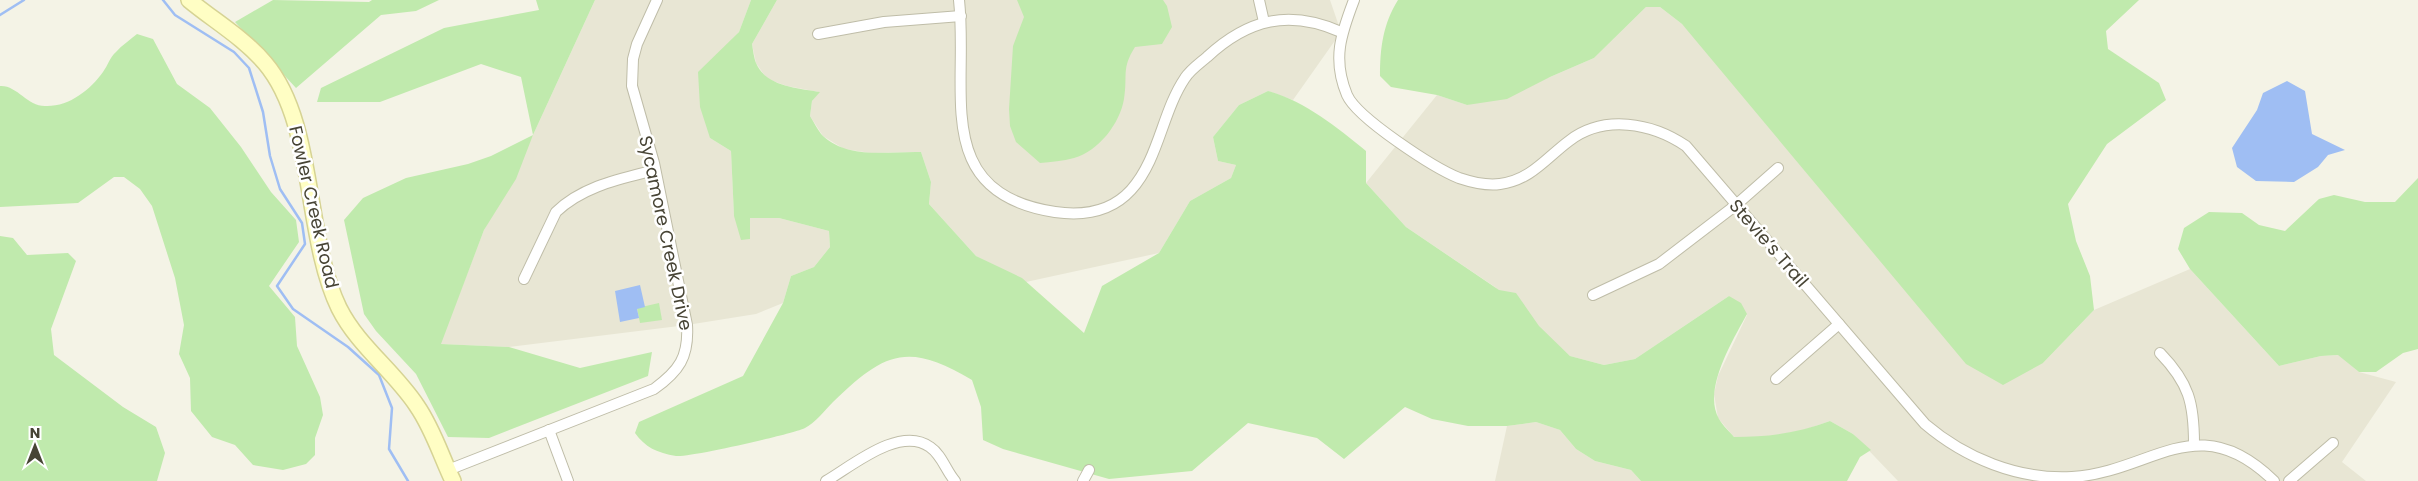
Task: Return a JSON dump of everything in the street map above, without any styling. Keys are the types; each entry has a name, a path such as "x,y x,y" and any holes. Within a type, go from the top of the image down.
{"main road":[{"name":"Fowler Creek Road","path":"189,0 249,47 276,77 287,99 295,124 332,292 350,326 417,406 450,476"}],"street":[{"name":"Sycamore Creek Drive","path":"450,476 549,430 654,388 672,376 686,350 687,325 656,170 635,99 631,72 637,44 657,0"},
{"path":"959,0 961,16 962,122 966,150 981,176 1008,200 1032,208 1066,214 1089,214 1110,206 1131,190 1148,163 1185,77 1229,38 1264,22 1289,19 1322,24 1341,32"},
{"path":"1259,0 1264,22"},
{"name":"Stevie’s Trail","path":"1354,0 1341,32 1339,65 1347,94 1356,110 1372,123 1453,175 1468,181 1488,184 1518,180 1536,170 1570,140 1580,134 1605,126 1630,124 1661,132 1686,146 1925,424 1943,439 1988,463 2058,479 2102,471 2194,444 2226,449 2241,455 2255,464 2274,481"},
{"path":"818,34 884,22 961,16"},
{"path":"1593,295 1659,264 1736,205 1778,168"},
{"path":"524,279 556,212 563,205 575,196 597,186 656,170"},
{"path":"1776,379 1839,324"},
{"path":"2160,353 2170,363 2190,394 2194,413 2194,444"},
{"path":"549,430 568,481"},
{"path":"826,481 887,445 910,440 921,442 934,450 955,481"},
{"path":"2289,481 2333,443"},
{"path":"1083,481 1089,470"}],"shaded area":[{"path":"595,0 751,0 739,32 721,51 710,138 731,151 734,216 779,218 829,231 830,247 814,267 791,276 783,303 756,314 687,325 509,347 440,344 484,230 533,135"},
{"path":"777,0 1330,0 1341,32 1293,100 1268,91 1239,105 1213,137 1218,161 1236,165 1231,178 1190,201 1159,253 1026,282 976,256 929,204 931,182 921,152 871,153 844,149 823,136 810,116 812,101 819,92 787,86 767,79 756,63 752,44"},
{"path":"1646,7 1660,7 1682,24 2043,363 2094,310 2190,269 2279,366 2321,356 2339,355 2359,372 2396,382 2342,462 2366,481 1898,481 1853,434 1830,421 1804,430 1768,437 1734,437 1718,418 1714,394 1718,376 1747,315 1729,296 1635,359 1604,365 1570,356 1495,287 1406,227 1366,183 1437,95 1467,105 1550,77 1594,58"},
{"path":"1536,422 1560,430 1576,449 1595,461 1631,470 1641,481 1495,481 1507,426"}],"green space":[{"path":"273,0 369,2 372,0 439,0 416,11 381,15 296,88 235,22"},
{"path":"536,0 595,0 533,135 521,77 481,64 380,102 317,102 321,88 444,28 539,10"},
{"path":"751,0 777,0 752,44 756,63 767,77 775,82 820,92 812,101 810,116 823,136 833,144 857,151 870,153 921,152 931,182 929,204 976,256 1022,278 1084,333 1102,286 1159,253 1190,201 1231,178 1236,165 1218,161 1213,137 1239,105 1268,91 1308,108 1366,151 1366,183 1406,227 1499,290 1516,293 1539,326 1570,356 1604,365 1635,359 1729,296 1741,303 1747,314 1721,365 1714,394 1715,407 1719,419 1734,437 1783,434 1830,421 1853,434 1871,450 1860,457 1847,481 1641,481 1631,470 1595,461 1576,449 1560,430 1536,422 1507,426 1468,426 1432,419 1405,407 1344,459 1317,438 1248,423 1192,471 1109,479 1003,449 983,440 981,407 972,380 930,360 913,357 897,358 882,363 867,372 809,426 797,431 719,450 684,456 657,451 647,446 635,433 639,422 743,376 783,303 791,276 814,267 830,247 829,231 779,218 750,218 750,239 741,240 734,216 731,151 710,138 700,107 698,72 739,32"},
{"path":"1017,0 1163,0 1167,6 1172,27 1162,44 1135,47 1126,67 1122,108 1113,126 1100,143 1074,158 1040,163 1016,142 1010,126 1009,109 1013,46 1024,17"},
{"path":"1398,0 2139,0 2106,31 2108,49 2159,83 2166,100 2107,144 2068,204 2076,241 2090,276 2094,310 2043,363 2003,385 1966,364 1682,24 1660,7 1646,7 1594,58 1550,77 1507,99 1467,105 1437,95 1391,87 1380,76 1383,36"},
{"path":"137,34 153,39 177,84 210,108 241,147 271,192 296,220 299,242 269,286 295,317 297,346 320,397 323,415 315,438 315,455 306,464 283,470 253,465 235,445 212,437 191,411 190,378 179,354 184,325 175,278 152,206 140,189 124,177 114,177 78,203 0,207 0,86 12,89 39,105 54,106 62,104 78,96 92,85 114,54"},
{"path":"533,135 516,179 484,230 441,344 509,347 580,368 652,352 648,376 489,438 448,437 416,374 376,331 364,314 344,220 363,198 406,178 468,164 491,156"},
{"path":"2418,178 2418,349 2403,353 2376,372 2359,372 2338,355 2321,356 2279,366 2190,269 2178,249 2184,228 2209,212 2242,213 2259,225 2285,231 2319,199 2334,195 2365,202 2395,202"},
{"path":"0,236 13,238 27,255 68,253 76,261 51,329 54,355 123,407 156,427 165,453 157,481 0,481"},
{"path":"659,303 662,320 640,323 637,308"}],"water":[{"path":"2287,81 2305,91 2312,134 2345,150 2328,155 2318,167 2294,182 2256,181 2237,167 2232,148 2257,110 2263,93"},
{"path":"640,285 645,307 637,309 639,318 620,322 615,291"}],"waterway":[{"path":"0,15 24,0"},
{"path":"163,0 175,15 234,52 249,68 263,112 270,156 280,189 302,223 305,244 277,286 293,309 348,347 379,375 392,408 389,449 408,481"}]}
